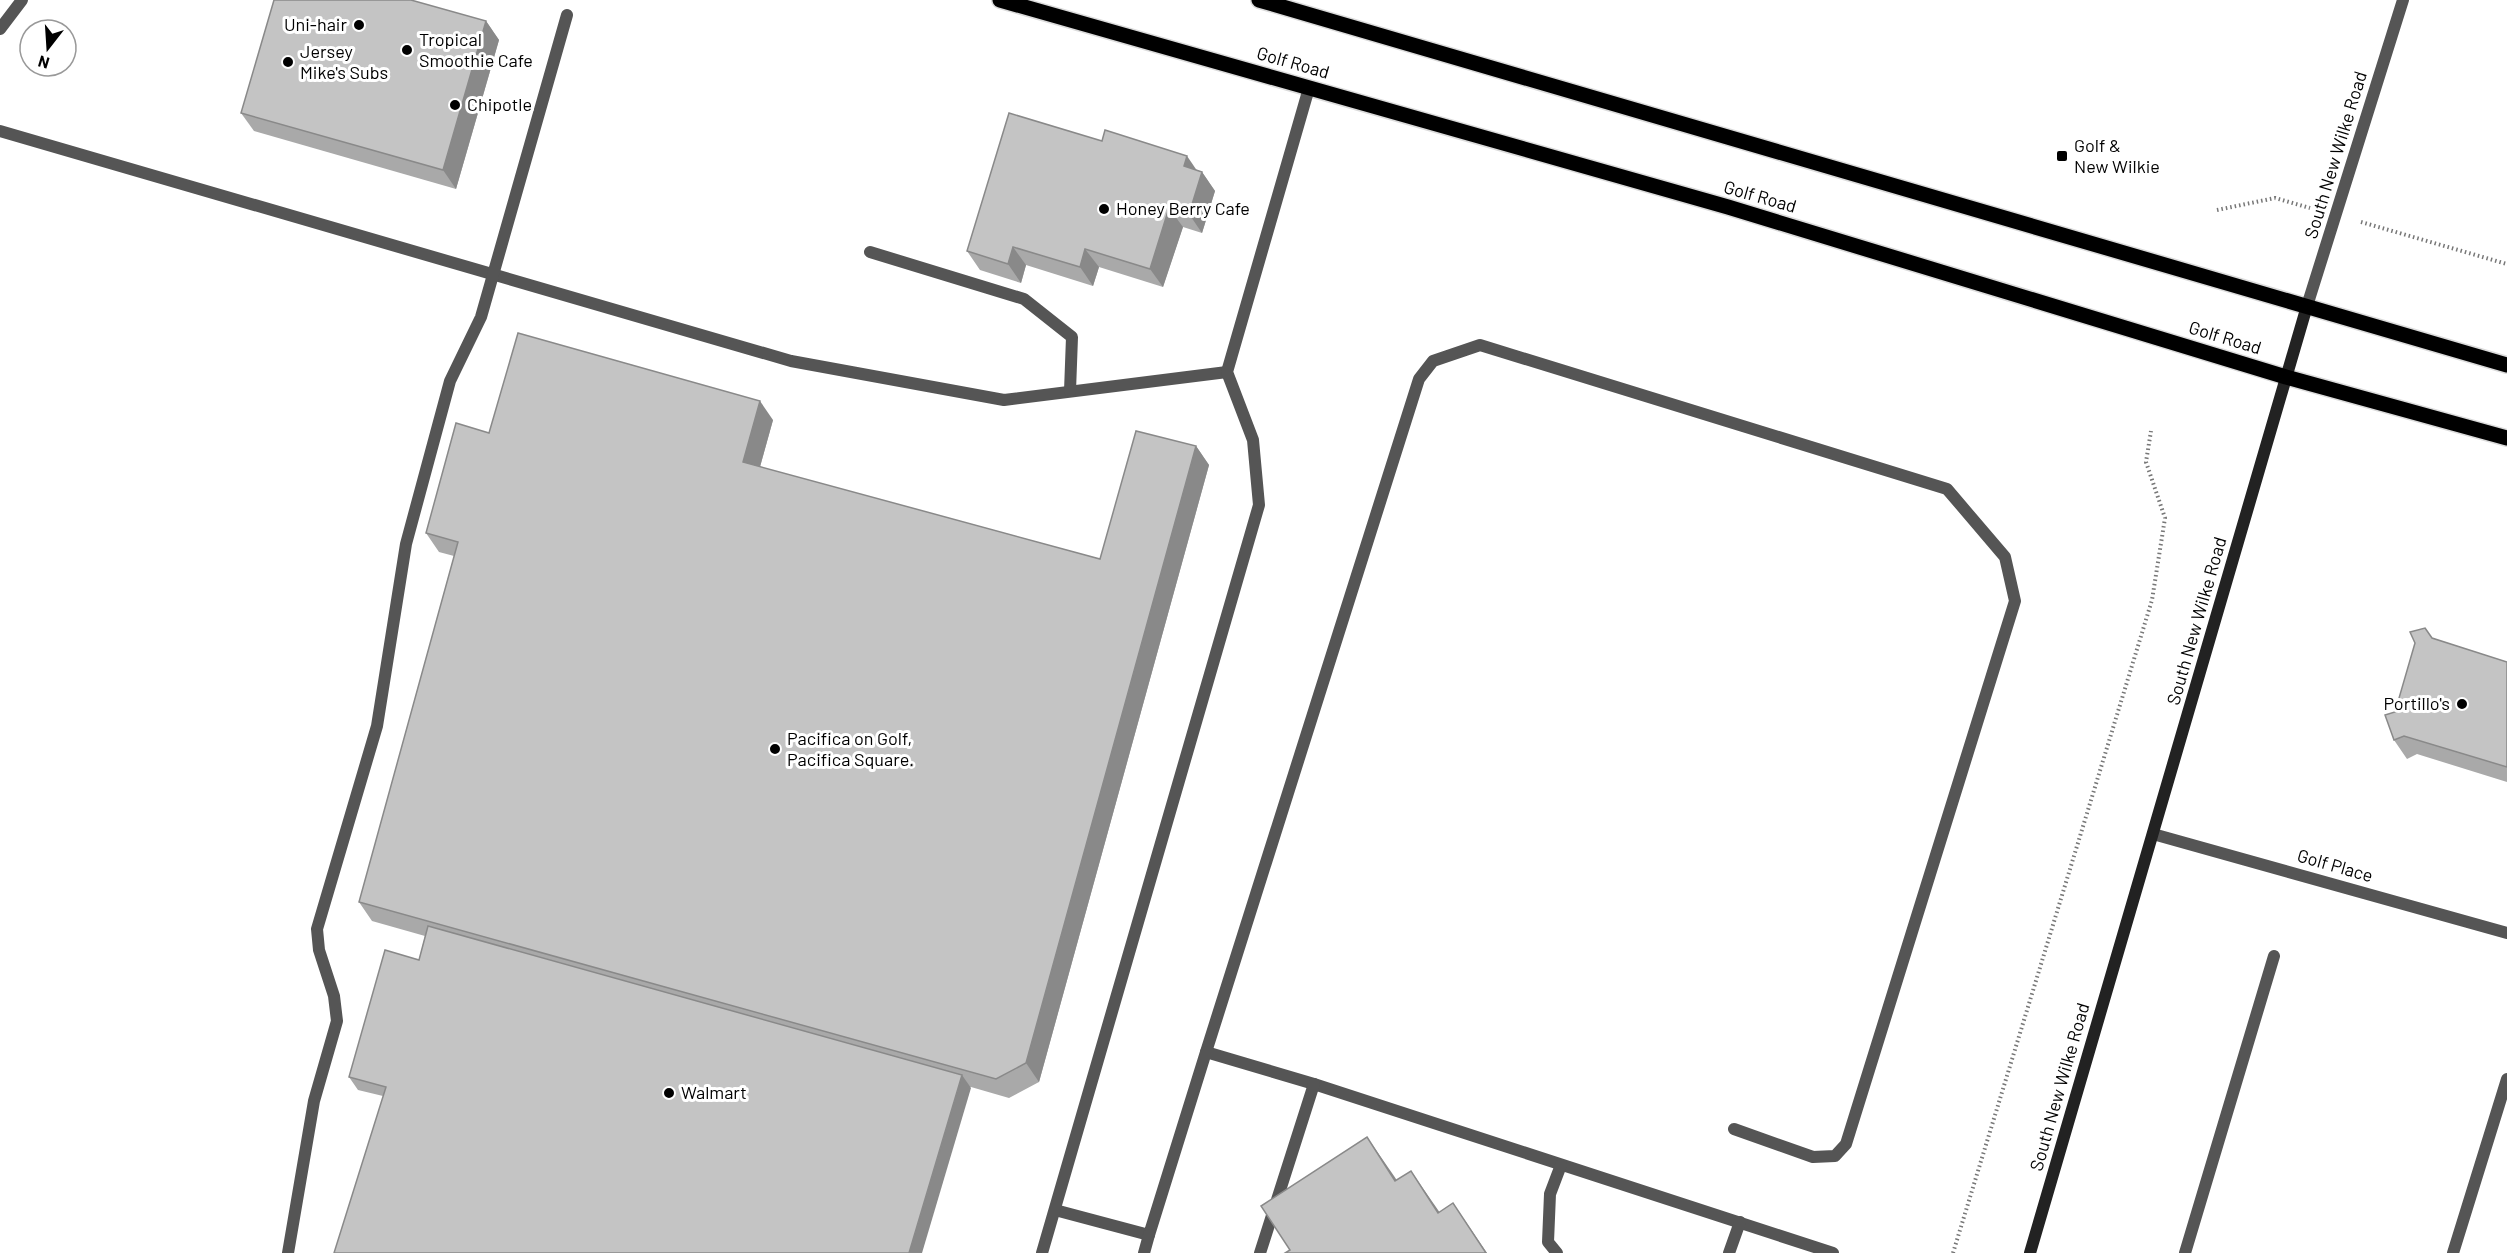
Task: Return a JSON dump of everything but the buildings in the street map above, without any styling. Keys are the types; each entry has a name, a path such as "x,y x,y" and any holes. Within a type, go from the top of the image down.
{"main road":[{"name":"Golf Road","path":"1000,0 1739,211 2286,377 2507,438"},
{"path":"1259,0 2507,365"},
{"name":"South New Wilke Road","path":"2030,1253 2307,306"}],"street":[{"path":"0,29 22,0"},
{"name":"South New Wilke Road","path":"2307,306 2403,0"},
{"path":"288,1253 314,1101 337,1021 334,996 319,950 318,929 377,726 406,544 450,381 481,317 567,15"},
{"path":"1042,1253 1259,505 1253,440 1227,372 1309,88"},
{"path":"0,131 791,361 1004,400 1227,372"},
{"path":"870,252 1024,299 1072,337 1070,391"},
{"path":"1144,1253 1419,379 1433,361 1480,345 1947,489 2005,557 2015,601 1846,1144 1835,1156 1813,1157 1734,1129"},
{"name":"Golf Place","path":"2153,834 2507,933"},
{"path":"2185,1253 2274,956"},
{"path":"1206,1052 1314,1084 1833,1253"},
{"path":"2453,1253 2507,1079"},
{"path":"1260,1253 1314,1084"},
{"path":"1557,1253 1548,1242 1550,1194 1561,1165"},
{"path":"1055,1209 1149,1235"},
{"path":"1729,1253 1740,1222"}],"path":[{"path":"2217,210 2275,198 2507,264"},
{"path":"1953,1253 2152,600 2165,518 2146,462 2151,431"}],"place":[{"name":"Uni-hair","path":"359,25"},
{"name":"Tropical Smoothie Cafe","path":"407,50"},
{"name":"Jersey Mike's Subs","path":"288,62"},
{"name":"Chipotle","path":"455,105"},
{"name":"Golf & New Wilkie","path":"2062,156"},
{"name":"Honey Berry Cafe","path":"1104,209"},
{"name":"Portillo's","path":"2462,704"},
{"name":"Pacifica on Golf, Pacifica Square.","path":"775,749"},
{"name":"Walmart","path":"669,1093"}]}
